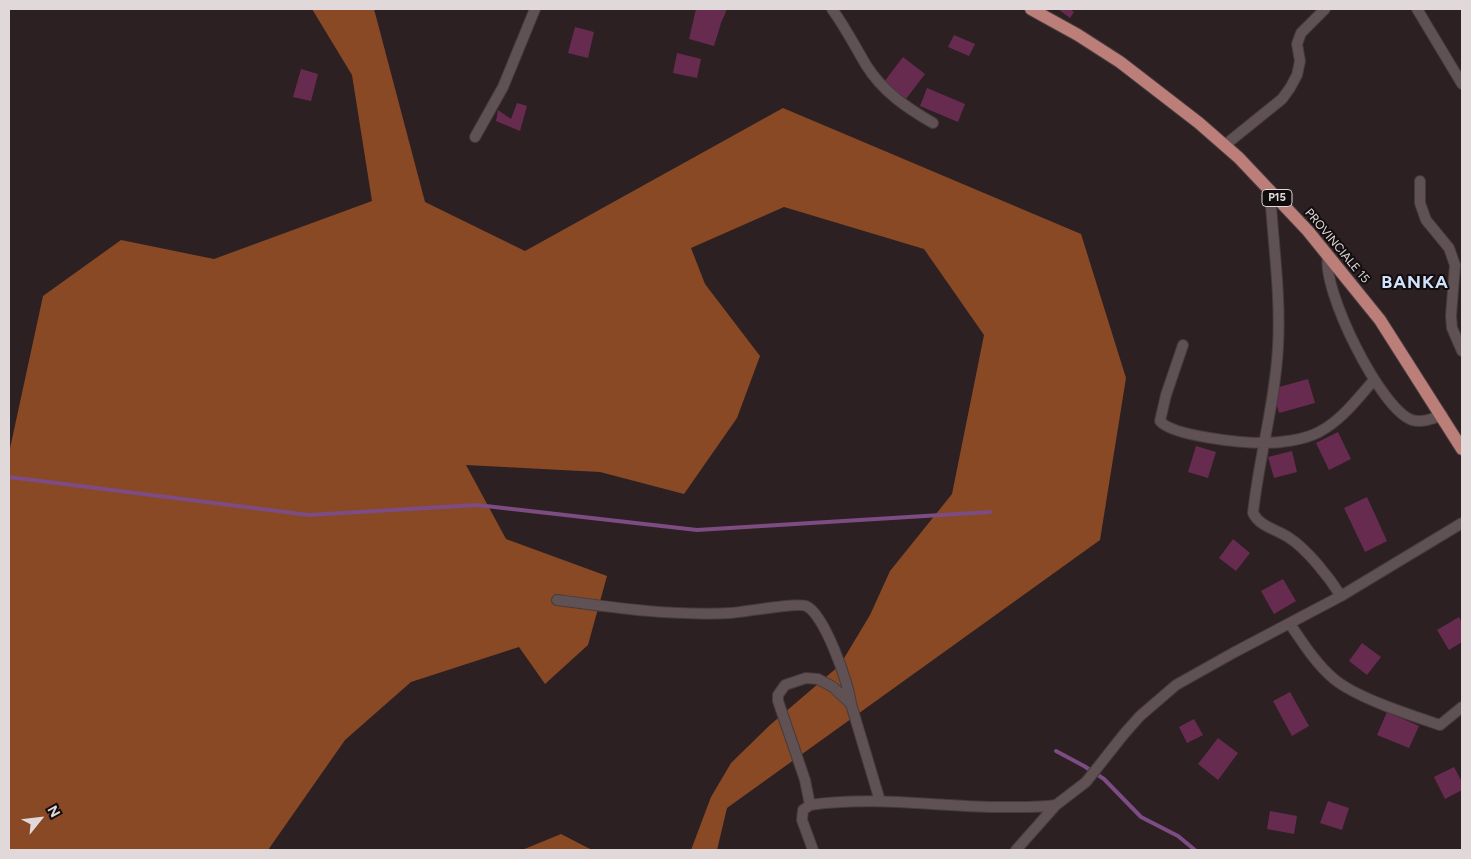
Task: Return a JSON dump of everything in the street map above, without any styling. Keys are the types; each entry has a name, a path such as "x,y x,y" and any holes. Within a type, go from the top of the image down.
{"main road":[{"name":"PROVINCIALE 15","path":"1031,9 1078,35 1120,62 1225,145 1308,231 1380,320 1462,448"}],"street":[{"path":"475,137 503,87 535,9"},
{"path":"832,9 846,28 867,67 883,86 905,107 933,123"},
{"path":"1225,145 1282,98 1290,88 1297,74 1300,62 1297,44 1301,33 1325,9"},
{"path":"1418,9 1462,84"},
{"path":"1420,181 1420,203 1426,220 1449,248 1455,265 1451,316 1452,328 1462,351"},
{"path":"1270,191 1278,273 1278,347 1253,513 1257,521 1289,537 1323,571 1341,596"},
{"path":"1328,256 1327,263 1331,288 1342,316 1374,380 1388,400 1400,413 1412,420 1427,421 1442,415"},
{"path":"1183,344 1160,421 1163,425 1181,431 1214,438 1264,443 1295,439 1317,433 1336,422 1374,380"},
{"path":"1016,850 1056,805 1086,782 1140,716 1176,685 1341,596 1462,523"},
{"path":"558,600 676,614 748,612 799,604 808,606 815,612 827,633 848,683 851,704 880,801"},
{"path":"1290,624 1322,668 1344,686 1379,702 1440,725 1462,707"},
{"path":"810,805 805,780 778,701 780,690 791,682 806,678 818,679 833,687 851,704"},
{"path":"813,850 802,820 803,810 810,805 880,801 1026,808 1056,805"}],"shaded area":[{"path":"312,9 374,9 425,202 525,251 783,108 1081,234 1126,378 1100,540 727,808 717,850 691,850 711,797 731,763 770,725 840,665 870,615 890,571 952,494 984,335 924,249 784,207 691,248 705,284 760,356 737,418 684,494 600,472 466,465 506,539 607,576 588,645 545,684 519,647 411,682 345,740 268,850 9,850 9,453 43,296 121,240 214,259 372,201 352,75"},
{"path":"561,834 592,850 522,850"}],"building":[{"path":"696,9 727,9 714,46 689,39"},
{"path":"1058,9 1070,9 1074,12 1070,18"},
{"path":"575,27 594,32 588,58 568,53"},
{"path":"954,35 975,44 969,56 948,47"},
{"path":"677,53 701,59 697,78 673,73"},
{"path":"903,57 925,74 906,99 884,82"},
{"path":"301,69 318,74 311,101 293,97"},
{"path":"927,88 965,104 958,122 920,106"},
{"path":"517,103 527,106 520,131 496,121 498,110 511,119"},
{"path":"1308,379 1315,403 1279,413 1272,389"},
{"path":"1338,432 1351,459 1329,470 1316,443"},
{"path":"1196,446 1216,452 1208,478 1188,472"},
{"path":"1292,451 1297,472 1274,478 1268,457"},
{"path":"1367,497 1387,541 1365,552 1344,508"},
{"path":"1233,539 1250,553 1236,571 1219,558"},
{"path":"1283,579 1296,601 1274,614 1261,591"},
{"path":"1459,617 1462,623 1462,642 1449,650 1437,630"},
{"path":"1362,643 1381,657 1367,675 1349,661"},
{"path":"1290,692 1309,726 1292,736 1273,701"},
{"path":"1387,712 1419,726 1409,748 1377,735"},
{"path":"1194,719 1203,735 1187,743 1179,727"},
{"path":"1218,738 1238,753 1218,780 1198,764"},
{"path":"1454,767 1462,782 1462,790 1445,799 1434,777"},
{"path":"1328,801 1349,808 1342,830 1320,823"},
{"path":"1270,811 1297,816 1294,834 1267,829"}],"waterway":[{"path":"9,477 309,515 477,505 697,530 990,512"},
{"path":"1056,751 1104,779 1141,817 1178,836 1195,850"}],"district":[{"name":"BANKA","path":"1415,283"}]}
